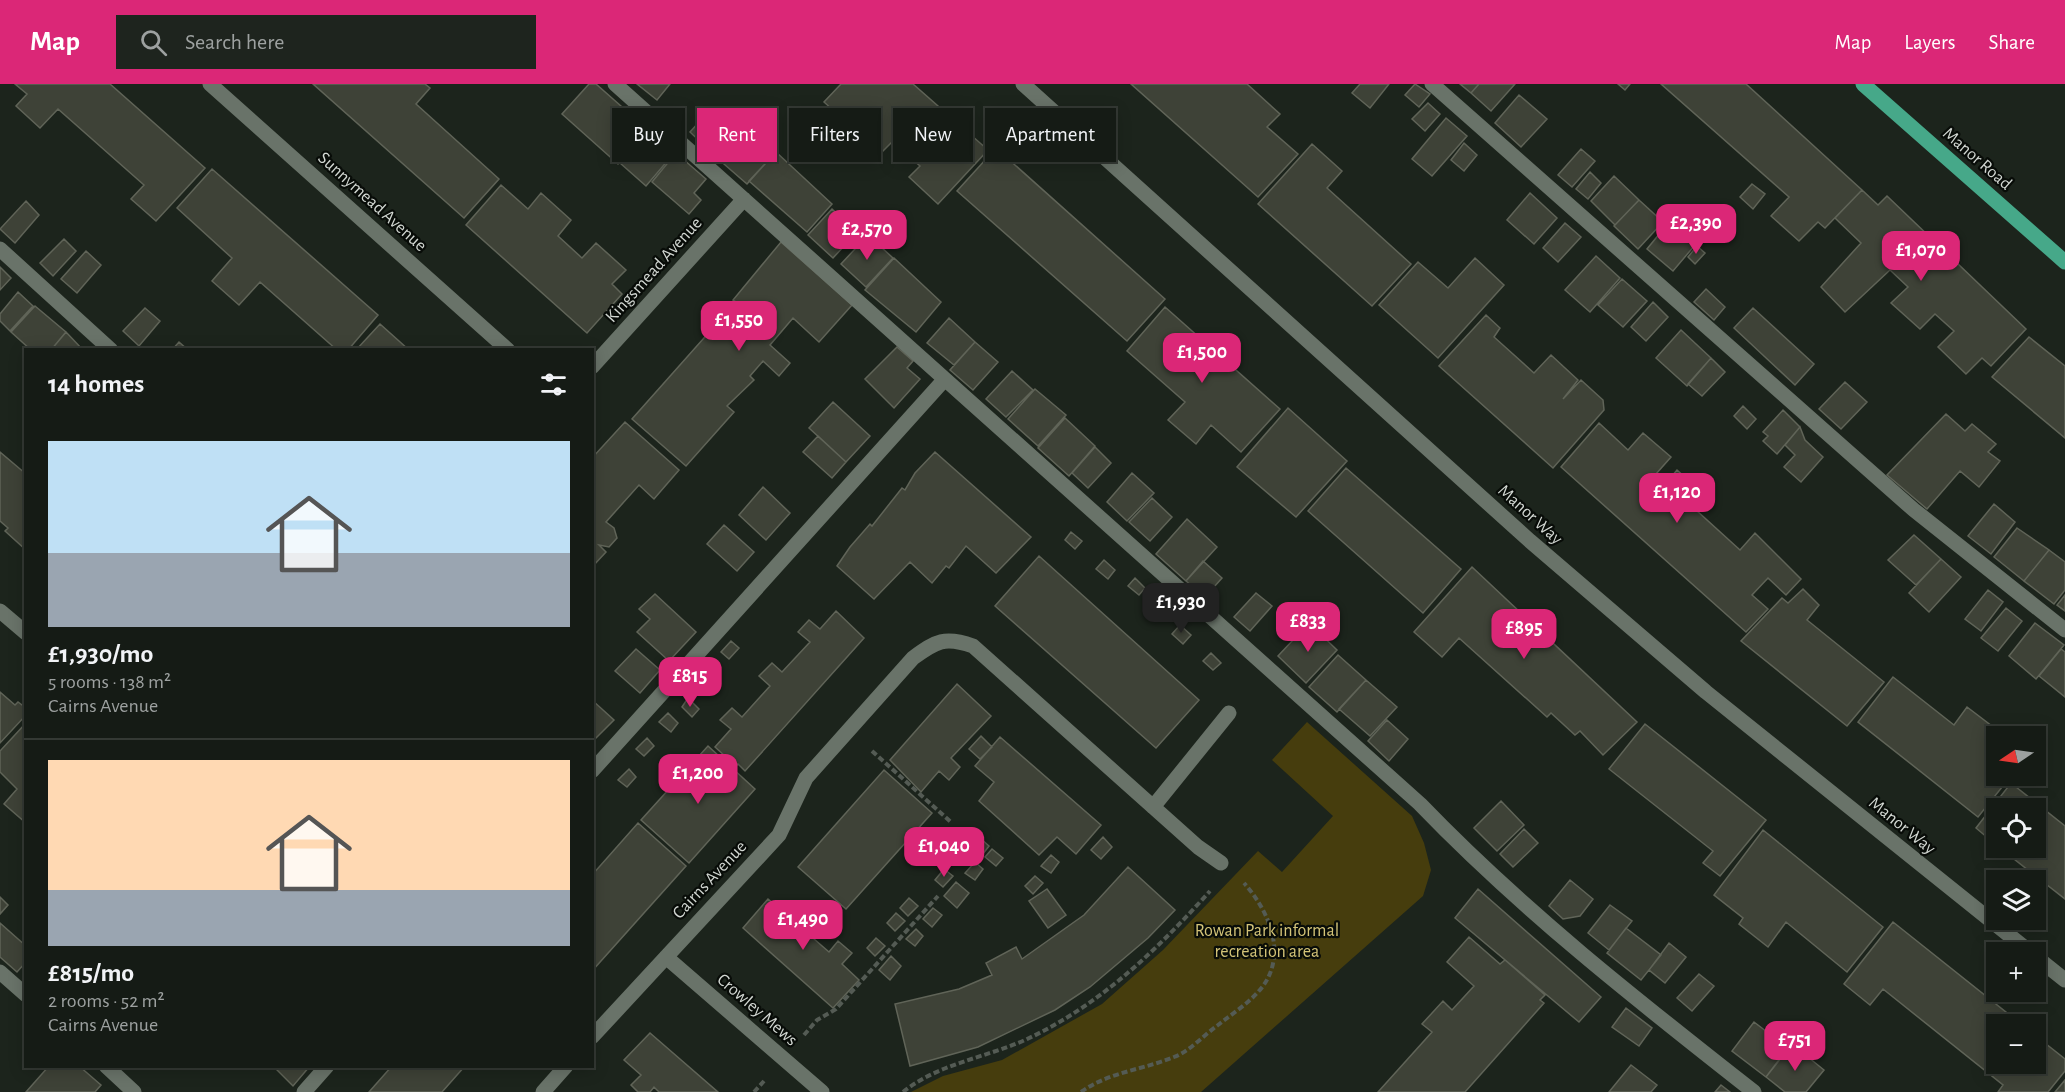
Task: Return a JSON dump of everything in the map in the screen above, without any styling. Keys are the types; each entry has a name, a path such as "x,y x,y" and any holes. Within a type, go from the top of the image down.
{"main road":[{"name":"Manor Road","path":"1863,84 2065,262"}],"street":[{"name":"Sunnymead Avenue","path":"210,84 506,348"},
{"path":"615,84 1420,804 1475,862 1538,918 1754,1092"},
{"name":"Manor Way","path":"1023,84 1530,541 1715,699 2018,942"},
{"path":"1432,84 1914,510 2065,630"},
{"name":"Kingsmead Avenue","path":"594,365 744,199"},
{"path":"0,249 109,348"},
{"path":"594,769 944,380"},
{"path":"0,611 24,631"},
{"name":"Cairns Avenue","path":"594,1035 779,835 806,778 913,658 931,645 952,639 973,646 1153,807 1221,863"},
{"path":"1153,807 1229,713"},
{"name":"Crowley Mews","path":"666,957 822,1092"},
{"path":"2046,965 2065,980"},
{"path":"0,972 24,993"},
{"path":"108,1068 134,1092"},
{"path":"304,1092 325,1068"},
{"path":"543,1092 564,1068"}],"path":[{"path":"849,730 952,823"},
{"path":"903,1092 942,1068 982,1057 1026,1039 1094,1001 1171,935 1215,885 1221,863 1245,885 1265,910 1274,940 1274,966 1263,986 1247,1003 1177,1056 1097,1080 1081,1092"},
{"path":"783,1059 817,1020 836,1009 938,896"}],"green space":[{"name":"Rowan Park informal recreation area","path":"1307,722 1412,816 1424,843 1431,870 1423,896 1201,1092 911,1092 943,1076 1002,1060 1102,1004 1163,950 1258,851 1282,872 1333,816 1272,760"}],"building":[{"path":"15,84 110,84 205,168 156,221 131,199 144,185 58,109 40,128 16,106 27,94"},
{"path":"313,84 425,84 430,88 416,104 499,179 464,218"},
{"path":"589,84 596,84 623,108 612,108 612,159 562,114"},
{"path":"637,84 670,84 657,100"},
{"path":"841,84 913,84 940,108 893,108 893,143 881,153 881,108 831,108 824,102"},
{"path":"1131,84 1247,84 1280,114 1267,127 1298,154 1258,197"},
{"path":"1360,84 1389,84 1370,108 1352,93"},
{"path":"1415,84 1430,94 1419,107 1405,95"},
{"path":"1460,84 1479,84 1471,93"},
{"path":"1479,84 1515,84 1491,111 1471,93"},
{"path":"1618,84 1630,84 1625,90"},
{"path":"1661,84 1746,84 1862,190 1825,228 1818,222 1799,241 1771,216 1789,197"},
{"path":"1519,95 1547,119 1521,147 1495,123"},
{"path":"1428,103 1440,114 1425,131 1412,119"},
{"path":"1446,118 1467,136 1432,176 1412,159"},
{"path":"697,124 697,139 690,132"},
{"path":"973,137 985,147 985,153 938,204 909,177 920,166 915,162 973,162"},
{"path":"1464,143 1477,155 1464,171 1451,160"},
{"path":"1312,144 1342,171 1327,188 1411,264 1372,306 1258,204"},
{"path":"1581,149 1595,161 1572,187 1558,175"},
{"path":"777,153 832,204 807,232 749,181 767,162 777,162"},
{"path":"985,160 985,162 1012,162 1165,299 1127,341 957,191"},
{"path":"685,161 706,179 694,193 701,200 689,214 652,182 669,162"},
{"path":"621,162 666,162 646,186"},
{"path":"722,162 767,162 747,184"},
{"path":"212,169 378,315 350,348 335,348 260,282 239,305 212,281 232,258 177,208"},
{"path":"1590,172 1601,183 1588,199 1576,189"},
{"path":"1614,176 1639,200 1615,225 1591,201"},
{"path":"1752,184 1765,194 1753,209 1740,197"},
{"path":"501,185 528,209 541,193 571,220 558,236 582,258 596,243 626,270 612,284 622,294 587,333 466,225"},
{"path":"1862,190 1878,205 1887,196 2026,329 1991,366 1982,358 1966,374 1938,347 1954,331 1935,314 1920,329 1891,303 1908,287 1890,270 1845,312 1821,287 1861,243 1835,218"},
{"path":"1530,193 1557,218 1534,244 1507,220"},
{"path":"1639,200 1663,222 1638,249 1614,226"},
{"path":"26,201 39,215 15,243 0,229"},
{"path":"832,209 857,232 833,258 808,235"},
{"path":"1669,222 1695,245 1673,271 1647,249"},
{"path":"1565,223 1581,237 1558,262 1543,248"},
{"path":"868,235 893,258 866,287 841,264"},
{"path":"64,239 76,251 53,276 40,263"},
{"path":"781,242 852,305 819,342 793,318 770,345 790,363 779,376 763,361 750,376 754,380 727,406 734,412 686,466 632,419 736,302 733,300"},
{"path":"1697,246 1705,253 1695,264 1688,257"},
{"path":"86,251 101,265 77,293 61,279"},
{"path":"1596,256 1620,278 1590,312 1565,290"},
{"path":"894,258 941,302 916,332 865,290"},
{"path":"1475,258 1504,285 1438,358 1379,305 1418,262 1448,288"},
{"path":"0,267 11,278 0,290"},
{"path":"1622,279 1647,301 1623,327 1598,305"},
{"path":"1706,289 1725,307 1714,320 1694,302"},
{"path":"18,292 33,306 10,331 0,321 0,314"},
{"path":"1653,302 1668,317 1646,341 1631,327"},
{"path":"35,306 66,332 53,348 29,348 11,332"},
{"path":"1165,307 1280,409 1241,452 1211,425 1196,444 1168,420 1185,402 1127,351"},
{"path":"145,308 160,321 139,346 123,331"},
{"path":"1753,308 1814,364 1795,385 1734,328"},
{"path":"1486,315 1500,328 1494,337 1534,373 1551,355 1578,380 1563,399 1581,380 1603,400 1604,410 1553,468 1439,366"},
{"path":"949,318 975,342 954,365 927,343"},
{"path":"380,324 407,348 358,348"},
{"path":"1681,330 1711,358 1687,386 1656,358"},
{"path":"66,332 81,348 53,348"},
{"path":"2029,337 2065,366 2065,438 1992,377"},
{"path":"179,342 186,348 174,348"},
{"path":"975,342 998,362 973,390 950,370"},
{"path":"897,347 913,361 907,368 920,379 894,408 865,379"},
{"path":"1711,358 1725,372 1702,396 1688,384"},
{"path":"1012,371 1033,390 1006,417 986,399"},
{"path":"1845,382 1867,402 1841,429 1819,409"},
{"path":"1035,389 1066,415 1038,446 1008,419"},
{"path":"833,402 870,436 846,462 809,428"},
{"path":"1743,406 1756,419 1747,429 1734,416"},
{"path":"1288,408 1347,461 1296,517 1237,467"},
{"path":"1783,410 1800,427 1777,454 1763,441 1768,436 1763,432"},
{"path":"1946,414 1965,431 1972,424 1996,444 1988,452 2000,461 1979,487 1960,471 1927,509 1887,475"},
{"path":"1065,418 1095,446 1069,476 1038,448"},
{"path":"625,422 679,470 654,499 639,485 606,522 614,528 617,538 609,547 599,545 606,552 594,565 594,456"},
{"path":"1599,423 1628,450 1643,433 1671,457 1656,474 1666,483 1677,470 1696,487 1685,500 1740,550 1755,533 1801,579 1786,595 1768,578 1752,595 1768,609 1746,632 1561,467"},
{"path":"1800,427 1805,440 1823,457 1801,482 1784,467 1795,455 1785,445"},
{"path":"818,436 846,462 832,478 803,452"},
{"path":"1095,447 1111,463 1088,488 1072,473"},
{"path":"0,452 24,472 24,548 5,531 8,528 0,521"},
{"path":"935,452 1031,537 996,573 966,546 949,568 946,566 932,583 910,562 874,599 837,566 850,547 870,524 872,526 902,488 905,490 915,473"},
{"path":"1346,468 1461,569 1423,613 1308,511"},
{"path":"1132,473 1154,493 1127,521 1107,502"},
{"path":"763,487 790,513 766,540 739,515"},
{"path":"1152,498 1172,517 1150,541 1129,522"},
{"path":"1994,504 2015,522 1991,554 1968,536"},
{"path":"1187,519 1217,547 1186,581 1156,554"},
{"path":"724,525 754,552 737,571 707,544"},
{"path":"2017,528 2049,550 2024,581 1994,557"},
{"path":"1071,532 1082,541 1075,549 1065,540"},
{"path":"1914,535 1941,559 1916,585 1888,560"},
{"path":"2049,550 2065,562 2065,590 2054,604 2024,581"},
{"path":"1039,556 1199,700 1156,748 995,606"},
{"path":"1941,559 1961,577 1929,612 1909,593"},
{"path":"1104,560 1115,570 1108,579 1096,569"},
{"path":"1203,561 1222,578 1205,597 1186,581"},
{"path":"1472,567 1637,722 1603,755 1580,731 1575,735 1551,713 1547,717 1459,638 1442,657 1414,632"},
{"path":"1135,578 1145,588 1139,595 1128,586"},
{"path":"1803,589 1819,605 1807,620 1884,682 1847,726 1741,641 1782,598 1788,603"},
{"path":"1988,590 2003,602 1981,631 1965,619"},
{"path":"1256,593 1272,606 1250,631 1234,617"},
{"path":"655,594 696,632 669,661 637,632 650,619 639,609"},
{"path":"2065,595 2065,611 2057,605"},
{"path":"1157,597 1169,607 1162,615 1150,605"},
{"path":"2006,608 2022,621 1998,651 1981,638"},
{"path":"836,611 864,638 745,771 738,764 736,766 715,747 731,729 720,720 732,708 742,717 770,686 759,676 772,663 782,672 810,642 798,632 809,620 820,629"},
{"path":"1309,623 1337,650 1306,683 1278,656"},
{"path":"2035,623 2064,645 2036,679 2009,656"},
{"path":"1180,625 1191,635 1183,644 1172,634"},
{"path":"731,641 739,648 729,659 721,652"},
{"path":"636,649 660,670 640,693 615,671"},
{"path":"2061,649 2065,652 2065,697 2039,676"},
{"path":"1211,653 1221,663 1213,670 1203,661"},
{"path":"1338,655 1366,680 1337,712 1309,687"},
{"path":"1893,677 1954,725 1967,707 1992,726 1986,726 1986,786 2003,786 1993,798 1986,798 1986,807 1978,817 1858,722"},
{"path":"1366,680 1397,707 1370,736 1339,709"},
{"path":"957,684 991,716 951,758 960,767 949,780 939,771 921,792 890,760"},
{"path":"0,692 15,705 18,702 24,706 24,717 0,743"},
{"path":"688,698 699,709 692,717 682,707"},
{"path":"594,702 614,720 594,740"},
{"path":"668,713 678,723 671,732 659,722"},
{"path":"1387,720 1408,739 1389,761 1368,741"},
{"path":"1645,724 1766,820 1720,876 1703,863 1713,851 1609,769"},
{"path":"24,725 24,821 4,804 17,789 0,772 0,751"},
{"path":"981,736 992,747 980,759 969,749"},
{"path":"1000,737 1101,825 1076,854 1057,837 1039,855 979,801 994,782 975,766"},
{"path":"647,738 654,746 644,756 636,749"},
{"path":"708,746 755,789 689,863 641,820"},
{"path":"629,769 636,777 627,787 618,780"},
{"path":"884,770 932,813 846,909 798,867"},
{"path":"2009,786 2015,786 2030,798 1999,798"},
{"path":"1501,801 1524,825 1497,851 1474,828"},
{"path":"2046,811 2065,826 2065,899 2046,884 2046,870 2028,870 2013,858 2046,858"},
{"path":"1986,815 1986,836 1976,828"},
{"path":"638,823 686,866 594,969 594,873"},
{"path":"1524,829 1538,843 1513,867 1500,854"},
{"path":"1763,830 1883,927 1847,972 1786,922 1768,947 1739,924 1743,918 1714,895"},
{"path":"979,837 989,846 982,855 972,845"},
{"path":"1103,837 1112,847 1101,859 1091,850"},
{"path":"970,847 979,855 970,865 961,857"},
{"path":"992,849 1003,858 996,866 985,857"},
{"path":"1051,855 1059,862 1051,873 1041,866"},
{"path":"975,862 983,869 975,880 965,873"},
{"path":"1128,867 1175,910 1148,938 1090,987 1055,1010 978,1047 910,1066 895,1004 959,989 992,975 986,963 1016,947 1022,959 1084,915"},
{"path":"944,869 953,876 943,887 935,880"},
{"path":"1035,876 1043,883 1033,894 1025,886"},
{"path":"1570,880 1593,899 1580,916 1563,919 1549,906"},
{"path":"956,882 969,893 957,908 944,896"},
{"path":"1047,889 1066,915 1048,928 1029,901"},
{"path":"1478,889 1601,997 1579,1022 1455,918"},
{"path":"0,897 8,905 0,914"},
{"path":"909,898 918,906 908,916 900,908"},
{"path":"768,899 785,913 794,902 808,914 798,925 829,952 838,941 852,953 842,964 859,980 833,1008 743,928"},
{"path":"1610,905 1632,921 1609,950 1588,933"},
{"path":"933,908 942,915 932,927 923,919"},
{"path":"896,913 905,921 895,931 887,923"},
{"path":"1893,922 1986,996 1986,1002 1993,1002 2008,1014 1986,1014 1986,1071 1883,989 1870,1005 1844,984"},
{"path":"0,923 24,944 24,964 17,972 0,957"},
{"path":"1626,928 1661,955 1641,980 1607,953"},
{"path":"916,929 923,936 915,946 906,939"},
{"path":"1469,937 1500,964 1505,960 1545,995 1540,1000 1544,1003 1465,1092 1378,1092 1432,1032 1422,1024 1443,1001 1452,1010 1474,986 1447,962"},
{"path":"876,938 885,946 875,956 867,948"},
{"path":"1669,943 1686,957 1665,983 1649,970"},
{"path":"891,956 901,966 890,980 879,970"},
{"path":"1699,974 1714,986 1692,1011 1677,998"},
{"path":"1626,1008 1652,1028 1639,1046 1612,1027"},
{"path":"1754,1022 1788,1048 1766,1077 1732,1051"},
{"path":"650,1033 718,1092 659,1092 654,1087 650,1092 638,1092 631,1085 641,1075 624,1060"},
{"path":"1792,1044 1824,1070 1806,1092 1785,1092 1766,1077"},
{"path":"2046,1044 2065,1059 2065,1071 2048,1092 1998,1092 2003,1085 1989,1074 2046,1074"},
{"path":"1631,1065 1657,1085 1651,1092 1609,1092"},
{"path":"47,1068 81,1068 101,1085 95,1092 26,1092"},
{"path":"277,1068 308,1068 293,1086"},
{"path":"390,1068 463,1068 442,1092 369,1092"},
{"path":"2065,1080 2065,1092 2055,1092"},
{"path":"1721,1085 1730,1092 1715,1092"}]}
